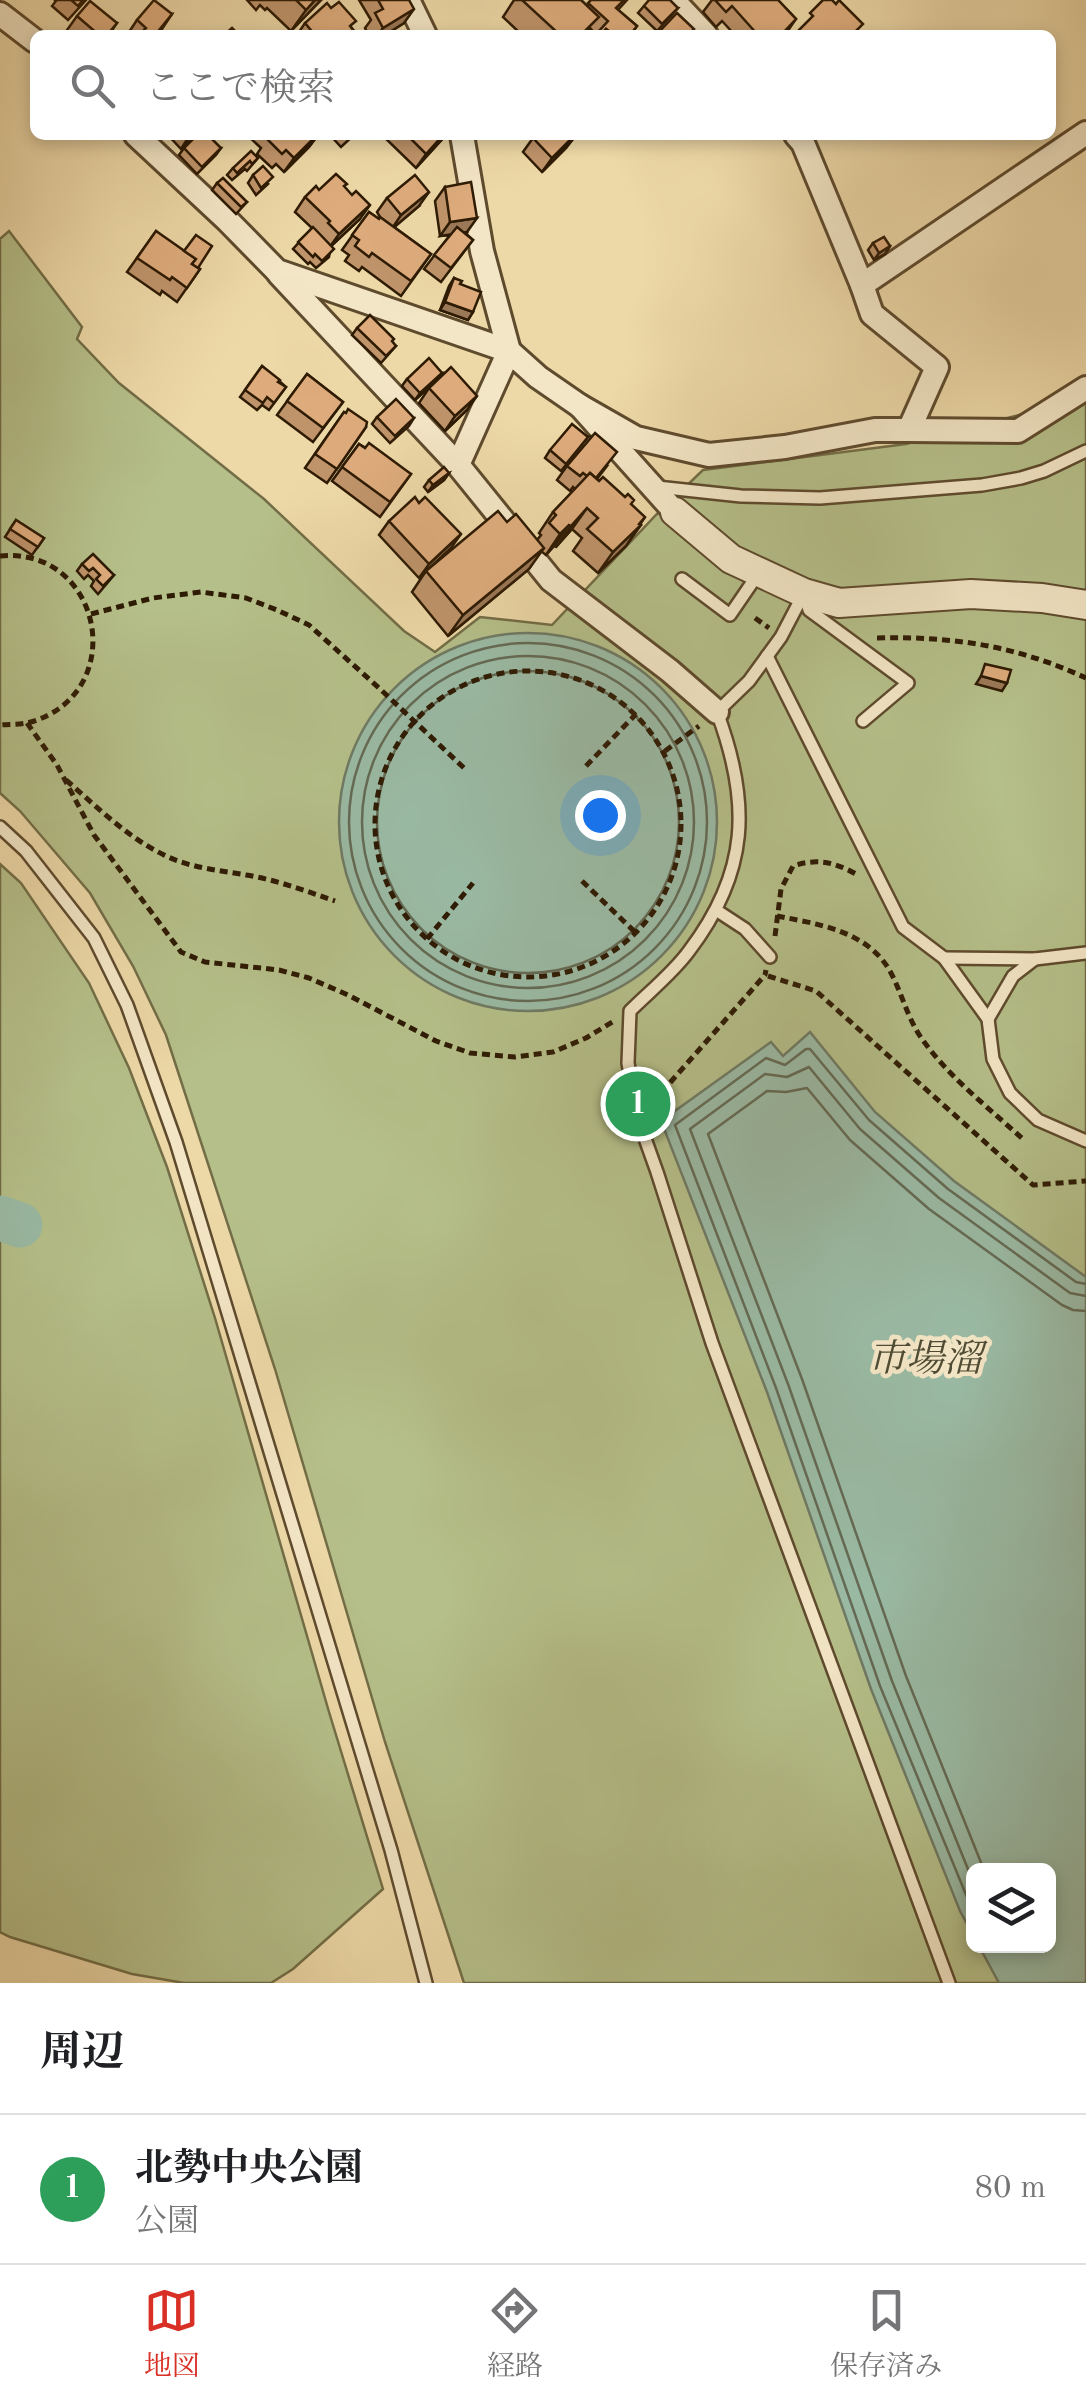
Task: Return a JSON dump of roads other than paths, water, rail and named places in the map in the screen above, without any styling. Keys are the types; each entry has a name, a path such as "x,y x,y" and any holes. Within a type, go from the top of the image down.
{"street":[{"path":"408,0 423,30"},
{"path":"689,5 703,30"},
{"path":"0,14 30,36"},
{"path":"862,285 1086,133"},
{"path":"141,140 227,220 458,465 552,580 718,712"},
{"path":"458,465 509,351 482,251 463,140"},
{"path":"800,140 872,314 937,368 910,430"},
{"path":"276,271 509,351 580,406 636,438 709,455 771,450 875,430 1018,430 1086,388"},
{"path":"580,406 674,512 731,558 804,592 839,603 972,594 1086,604"}],"lane":[{"path":"650,486 741,496 820,498 982,485 1044,471 1086,451"},
{"path":"682,580 730,616 760,571"},
{"path":"804,592 809,610 908,683 863,721"},
{"path":"804,592 782,637 718,712 738,787 741,823 736,860 716,910 688,954 630,1012 628,1063 638,1119 712,1343 949,1983"},
{"path":"767,656 902,927 944,958 988,1020 993,1059 1010,1093 1038,1120 1086,1141"},
{"path":"0,826 26,850 94,938 127,1006 176,1142 391,1850 426,1983"},
{"path":"716,910 745,928 770,957"},
{"path":"944,958 1034,958 1086,953"},
{"path":"988,1020 1013,976 1034,958"}],"water":[{"path":"528,633 583,641 617,656 648,676 674,702 709,767 717,822 709,877 694,911 674,942 648,968 583,1003 528,1011 473,1003 439,988 408,968 382,942 347,877 339,822 347,767 362,733 382,702 408,676 473,641"},
{"name":"市場溜","path":"810,1032 875,1112 954,1181 1086,1277 1086,1983 999,1983 983,1953 1056,1953 1056,1863 966,1863 966,1922 960,1911 871,1689 767,1392 661,1121 771,1042 783,1056"}],"waterway":[{"path":"0,1218 20,1225"}],"place":[{"name":"北勢中央公園","path":"638,1104"}]}
